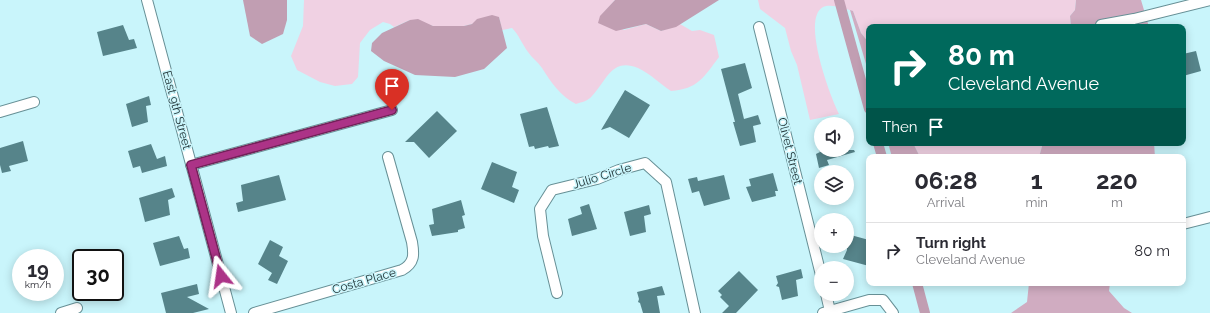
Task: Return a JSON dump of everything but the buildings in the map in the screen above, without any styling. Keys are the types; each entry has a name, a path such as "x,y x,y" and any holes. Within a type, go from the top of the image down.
{"street":[{"name":"East 9th Street","path":"147,0 231,313"},
{"path":"1106,24 1134,19 1210,0"},
{"name":"Olivet Street","path":"760,27 818,261"},
{"path":"0,112 34,102"},
{"path":"191,165 392,110"},
{"name":"Costa Place","path":"254,313 402,270 409,266 414,254 412,242 388,157"},
{"name":"Julio Circle","path":"557,293 543,236 540,209 552,190 597,179 619,170 645,163 666,182 695,313"},
{"path":"1186,223 1210,217"},
{"path":"826,301 827,312 869,300 883,300 893,313"},
{"path":"61,313 77,308"}],"shaded area":[{"path":"243,0 287,0 287,20 283,34 262,44 250,36"},
{"path":"304,0 615,0 600,17 624,30 646,24 661,31 680,24 692,31 700,30 714,35 719,57 700,81 688,88 671,91 638,68 629,65 621,66 615,68 610,73 590,98 576,104 565,97 556,88 512,28 502,30 499,17 464,26 433,26 410,20 394,27 383,22 370,30 360,43 358,77 352,84 335,86 320,82 297,70 291,56 303,26"},
{"path":"615,0 719,0 676,27 661,31 646,24 616,31 598,23 600,16"},
{"path":"758,0 1076,0 1075,10 1070,16 1071,24 866,24 866,39 861,33 853,11 834,6 823,7 817,14 815,26 816,41 824,75 839,114 824,117 814,117 814,119 810,120 797,65 791,51 785,28 760,9"},
{"path":"1076,0 1141,0 1148,24 1071,24 1070,16 1075,10"},
{"path":"850,10 853,11 861,33 866,39 866,64"},
{"path":"492,15 499,17 507,48 484,69 455,77 415,75 384,61 371,51 372,43 382,33 410,20 418,19 433,26 464,26 472,24 477,19"},
{"path":"889,146 914,146 918,154 891,154"},
{"path":"914,146 1042,146 1040,154 918,154"},
{"path":"1042,146 1154,146 1155,154 1040,154"},
{"path":"1029,286 1110,286 1109,291 1124,308 1132,313 1011,313 1027,302"}],"waterway":[{"path":"839,0 866,98"},
{"path":"879,146 881,154"},
{"path":"918,286 925,313"}],"route":[{"path":"221,276 191,165 392,110"}]}
